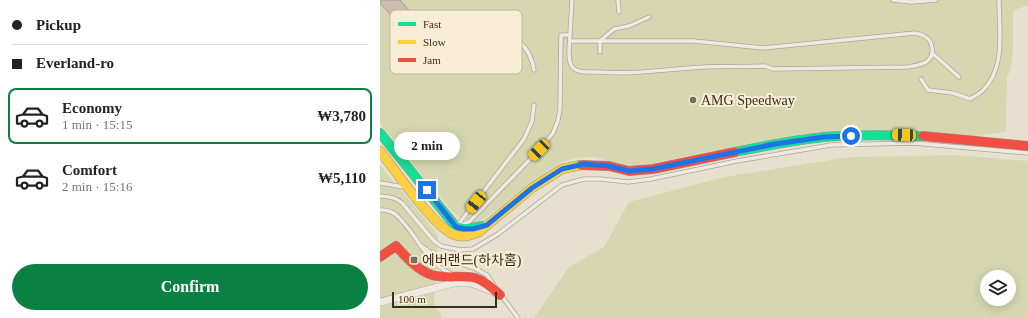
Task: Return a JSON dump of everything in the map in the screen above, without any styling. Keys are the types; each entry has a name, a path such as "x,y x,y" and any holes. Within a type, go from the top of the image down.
{"street":[{"path":"380,134 456,227 464,229 487,225"},
{"path":"380,151 435,222 445,230 458,236 469,237 479,232 532,188 544,180 562,169 584,164 609,166 629,171 653,169 775,144 824,137 879,134 930,136 1028,146"},
{"path":"380,257 396,246 414,264 428,273 444,277 473,278 487,284 500,295"},
{"path":"380,302 454,283 471,283 500,295"}],"lane":[{"path":"570,41 694,41 764,48 915,33 924,36 931,42 933,49 928,61 920,65 908,67 773,69 765,66 705,67 649,72 581,72 574,69 569,59 572,0"},
{"path":"618,0 619,12"},
{"path":"893,0 911,2 936,0"},
{"path":"921,79 928,90 953,93 970,99 983,91 992,80 998,68 999,0"},
{"path":"600,52 600,41 614,29 629,26 649,17"},
{"path":"456,227 469,222 539,150 553,133 560,109 561,35 570,35"},
{"path":"522,44 532,60 534,70"},
{"path":"932,53 959,77"},
{"path":"456,227 524,139 532,122 534,105"},
{"path":"380,196 391,197 402,203 434,241 441,246 460,250 473,249 498,234 562,186 584,178 628,182 651,179 737,161 831,145 913,143 1028,153"},
{"path":"380,182 409,188"},
{"path":"380,210 387,210 394,213 430,258 442,270 471,283"},
{"path":"420,245 434,255 474,268 487,274 500,295 518,318"}],"green space":[{"name":"AMG Speedway","path":"380,0 1028,0 1028,5 1015,10 1013,13 1013,50 1011,69 1007,77 1006,132 968,137 919,130 823,132 749,144 632,167 594,157 574,158 558,164 475,226 453,212 380,124"},
{"path":"956,155 1028,161 1028,318 534,318 569,267 604,247 629,202 724,177 850,157"},
{"path":"380,165 438,235 434,305 443,318 380,318"}],"building":[{"path":"380,0 400,0 409,10 390,10 390,14 380,3"}],"traffic: fast":[{"path":"380,133 456,227 465,229 483,226"},
{"path":"735,152 791,141 824,137 861,135 923,136"}],"traffic: slow":[{"path":"380,151 415,198 437,222 446,230 455,235 461,236 479,232 532,188 562,169 581,165"}],"traffic: jam":[{"path":"923,136 1028,146"},
{"path":"581,165 609,166 629,171 653,169 735,152"},
{"path":"380,257 396,246 412,263 427,273 443,277 479,279 500,295"}],"place":[{"name":"AMG Speedway","path":"693,100"},
{"name":"에버랜드(하차홈)","path":"414,260"}],"route":[{"path":"427,190 456,227 473,229 487,225 532,188 562,169 584,164 609,166 629,171 653,169 775,144 824,137 851,136"}]}
